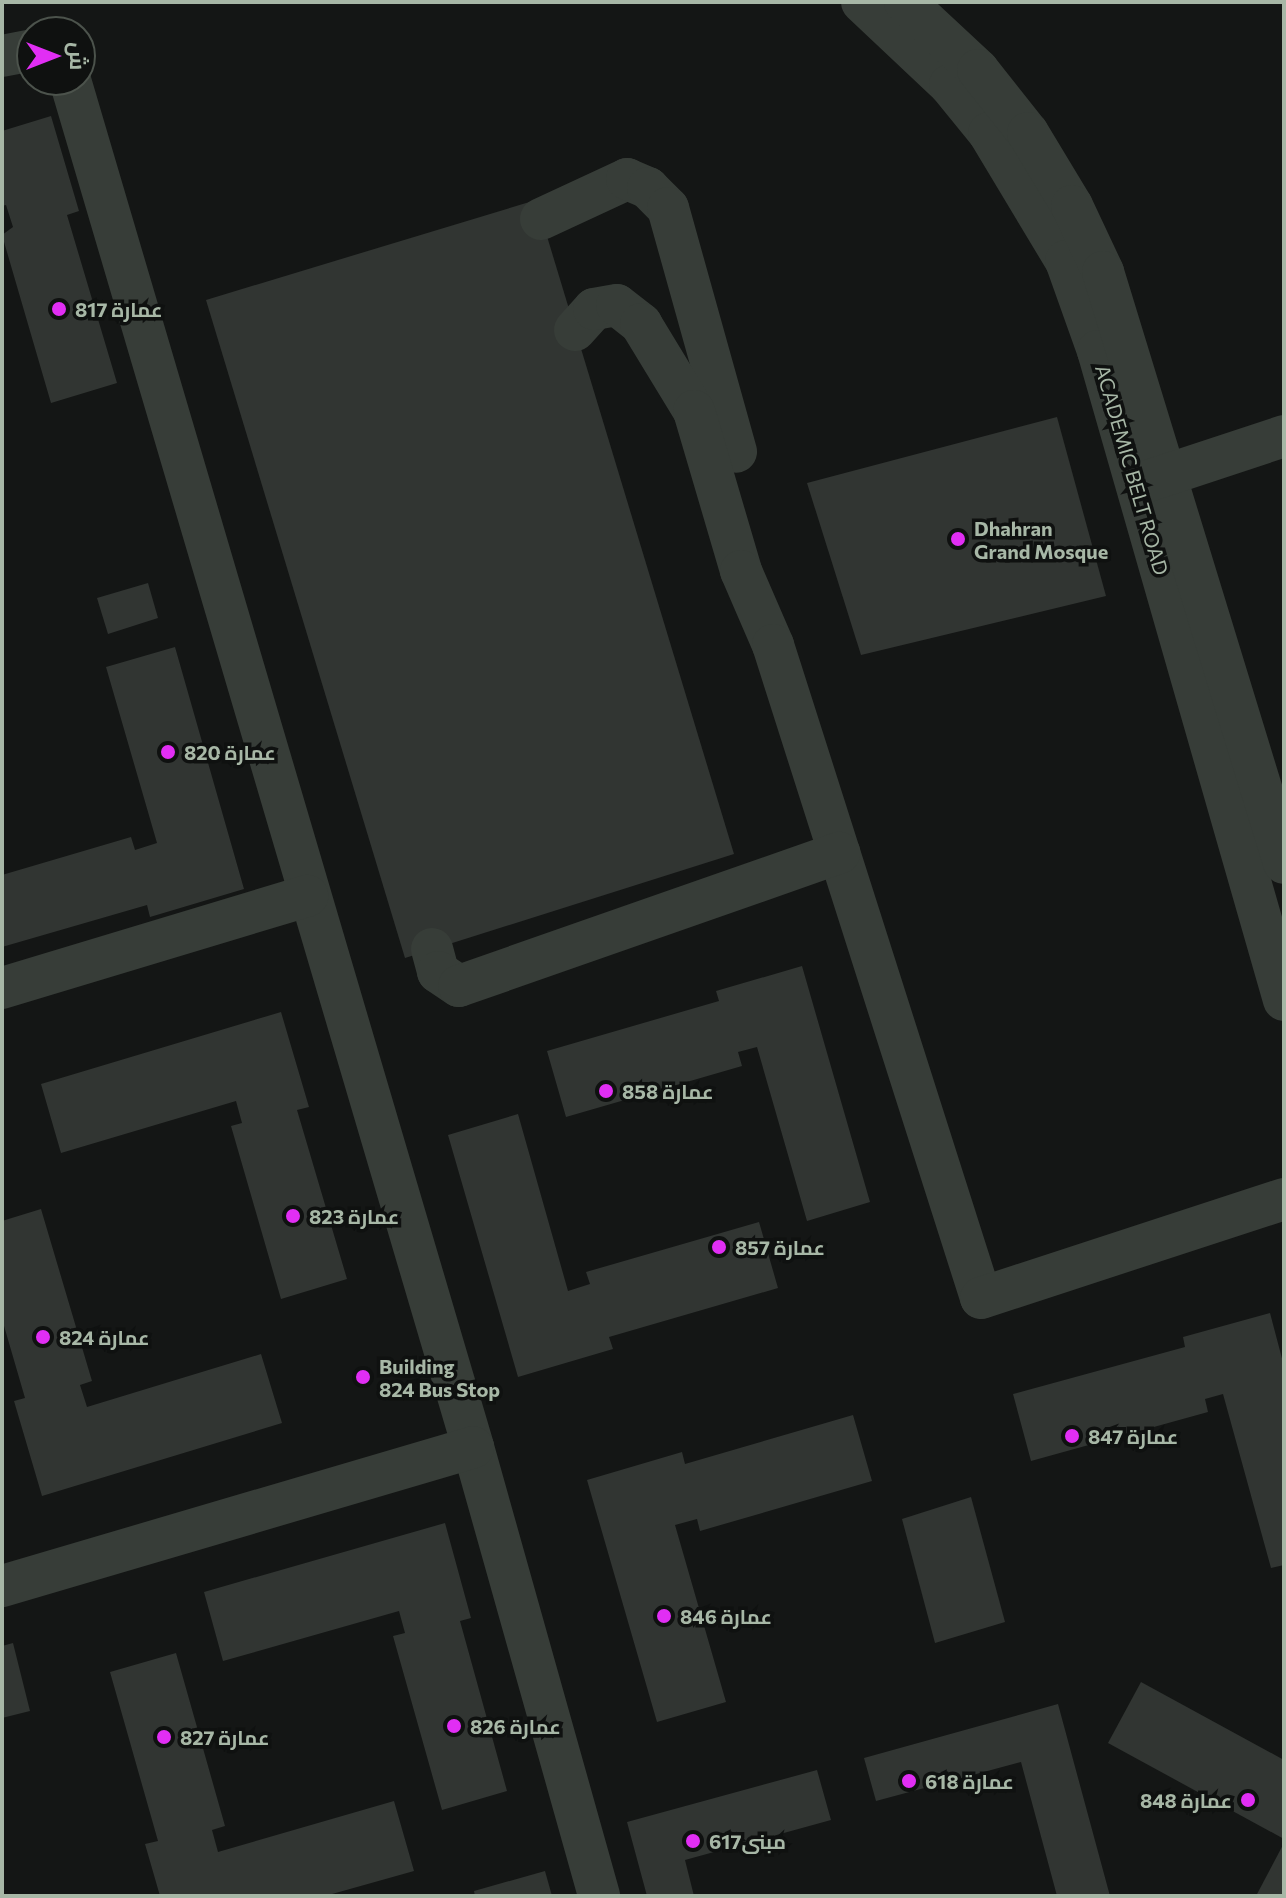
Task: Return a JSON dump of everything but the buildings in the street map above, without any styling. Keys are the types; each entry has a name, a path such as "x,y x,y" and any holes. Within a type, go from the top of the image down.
{"street":[{"name":"ACADEMIC BELT ROAD","path":"862,2 950,85 1024,186 1066,261 1152,480 1284,863"},
{"name":"ACADEMIC BELT ROAD","path":"905,2 978,70 1028,133 1072,206 1108,286 1152,480 1284,1000"},
{"path":"75,96 307,896 473,1447 599,1896"},
{"path":"541,219 627,179 648,188 668,208 767,565 773,645"},
{"path":"575,330 594,309 617,305 641,324 694,411 741,571 773,645 981,1298 1284,1199"},
{"path":"1152,480 1284,436"},
{"path":"432,949 438,972 459,986 474,983 839,853"},
{"path":"2,988 307,896"},
{"path":"2,1586 473,1447"}],"place":[{"name":"عمارة 817","path":"59,309"},
{"name":"Dhahran Grand Mosque","path":"958,539"},
{"name":"عمارة 820","path":"168,752"},
{"name":"عمارة 858","path":"606,1091"},
{"name":"عمارة 823","path":"293,1216"},
{"name":"عمارة 857","path":"719,1247"},
{"name":"عمارة 824","path":"43,1337"},
{"name":"Building 824 Bus Stop","path":"363,1377"},
{"name":"عمارة 847","path":"1072,1436"},
{"name":"عمارة 846","path":"664,1616"},
{"name":"عمارة 826","path":"454,1726"},
{"name":"عمارة 827","path":"164,1737"},
{"name":"عمارة 618","path":"909,1781"},
{"name":"عمارة 848","path":"1248,1800"},
{"name":"مبنى617","path":"693,1841"}]}
